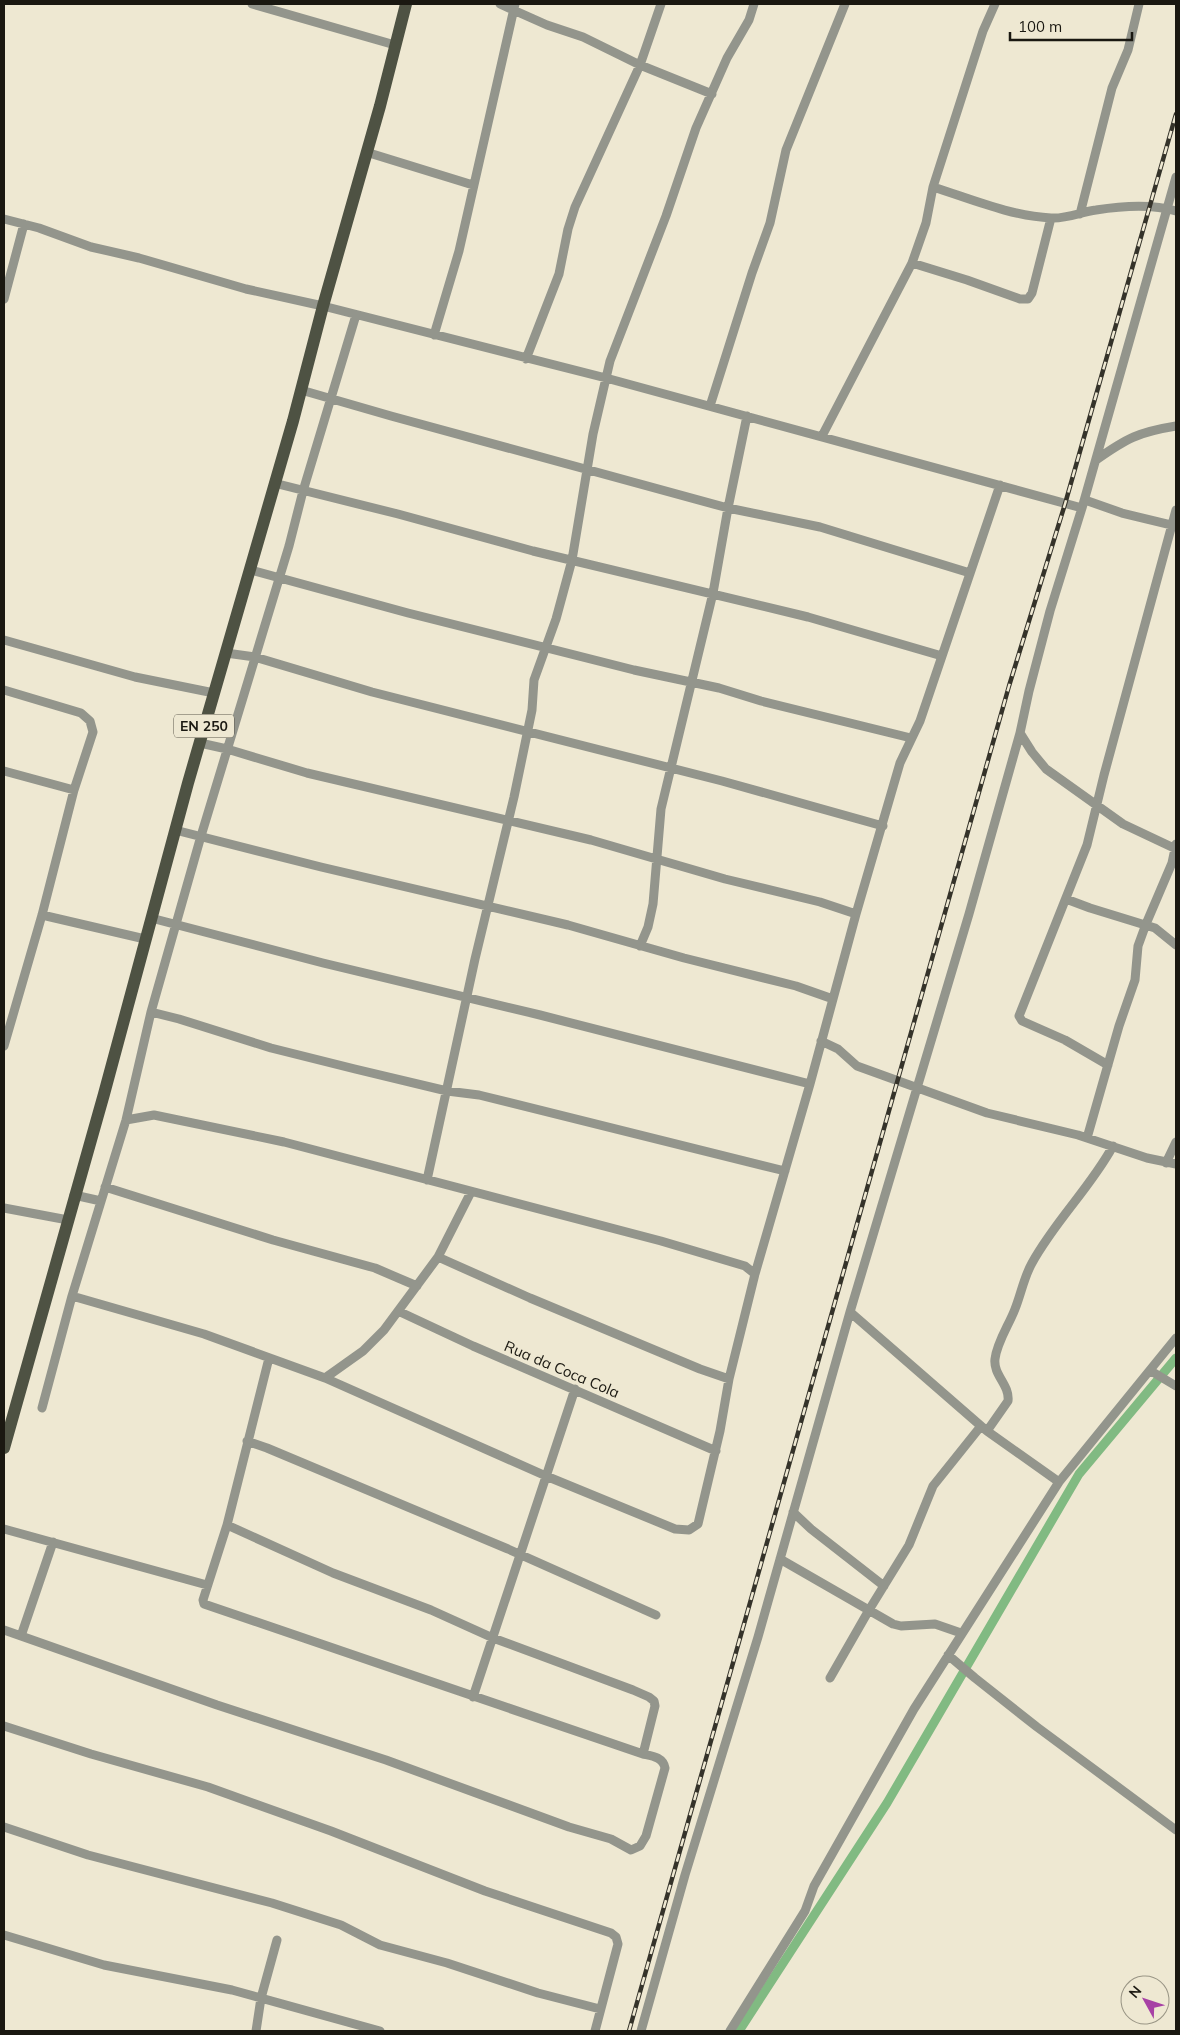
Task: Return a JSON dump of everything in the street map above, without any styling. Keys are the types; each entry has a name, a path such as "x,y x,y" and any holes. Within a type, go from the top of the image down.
{"main road":[{"name":"EN 250","path":"4,1448 104,1094 175,830 251,570 380,106 406,4"}],"street":[{"path":"252,4 395,45"},
{"path":"500,4 514,7 583,37 640,65 712,94"},
{"path":"526,359 559,274 568,229 575,207 640,65 661,4"},
{"path":"427,1180 487,907 528,732 534,680 556,619 572,560 592,434 606,378 625,317 666,216 696,128 727,58 749,20 754,4"},
{"path":"710,406 752,273 770,223 786,150 845,4"},
{"path":"822,436 912,263 926,223 933,188 984,31 995,4"},
{"path":"1080,214 1112,88 1128,50 1139,4"},
{"path":"434,335 458,251 514,7"},
{"path":"366,152 473,185"},
{"path":"641,2031 682,1885 780,1559 850,1312 969,914 1020,733 1028,691 1050,611 1096,460 1176,177"},
{"path":"933,188 995,207 1051,218 1065,218 1097,210 1121,208 1167,208 1176,211"},
{"path":"912,263 1020,299 1028,299 1032,293 1051,218"},
{"path":"4,219 92,247 157,262 246,289 323,306 606,378 1000,485 1174,526"},
{"path":"4,299 24,224"},
{"path":"42,1408 72,1296 126,1120 151,1012 175,926 278,577 290,546 303,491 356,315"},
{"path":"301,390 728,508 820,527 970,573"},
{"path":"640,946 648,928 653,904 661,809 713,594 746,416"},
{"path":"1096,460 1124,440 1148,430 1176,426"},
{"path":"274,484 398,514 572,560 808,617 942,656"},
{"path":"72,1296 204,1334 325,1378 546,1476 675,1528 689,1530 698,1524 716,1451 729,1378 755,1274 810,1084 856,914 900,763 920,721 1000,485"},
{"path":"1108,1065 1065,1040 1019,1019 1087,844 1104,776 1174,526 1176,510"},
{"path":"251,570 408,613 692,682 911,738"},
{"path":"4,640 135,677 214,694"},
{"path":"226,653 255,657 372,692 750,789 883,826"},
{"path":"4,690 81,713 90,721 93,732 74,790 42,915 6,1026 4,1046"},
{"path":"1020,733 1046,769 1097,806 1140,833 1176,849"},
{"path":"200,743 227,749 307,773 591,840 725,879 820,902 856,914"},
{"path":"4,771 74,790"},
{"path":"175,830 312,865 568,925 640,946 796,986 833,998"},
{"path":"1087,1138 1119,1026 1135,980 1138,946 1172,863 1176,844"},
{"path":"1066,899 1146,924 1176,945"},
{"path":"42,915 145,939"},
{"path":"152,918 175,926 467,997 810,1084"},
{"path":"151,1012 271,1048 447,1091 479,1095 785,1171"},
{"path":"822,1041 838,1049 857,1066 987,1113 1087,1138 1166,1163 1176,1164"},
{"path":"126,1120 154,1115 360,1161 661,1241 745,1266 755,1274"},
{"path":"1166,1163 1176,1142"},
{"path":"830,1678 909,1545 933,1486 1008,1402 1006,1387 996,1370 995,1358 1024,1282 1032,1263 1059,1220 1086,1188 1113,1146"},
{"path":"105,1187 273,1240 374,1268 417,1286"},
{"path":"325,1378 353,1359 373,1342 398,1311 438,1257 471,1192"},
{"path":"74,1195 101,1201"},
{"path":"4,1208 68,1220"},
{"path":"438,1257 530,1298 700,1369 729,1378"},
{"name":"Rua da Coca Cola","path":"398,1311 473,1346 716,1451"},
{"path":"850,1312 984,1429 1059,1482"},
{"path":"730,2031 805,1911 814,1886 823,1869 914,1709 961,1634 1059,1482 1176,1338"},
{"path":"4,1630 386,1760 569,1827 611,1839 631,1850 640,1846 646,1836 665,1768 659,1758 206,1606 203,1600 227,1525 269,1358"},
{"path":"1151,1371 1176,1386"},
{"path":"473,1696 575,1389"},
{"path":"247,1442 267,1448 521,1554 656,1615"},
{"path":"793,1512 818,1535 884,1586"},
{"path":"227,1525 333,1573 431,1610 493,1638 632,1690 652,1700 655,1706 643,1754"},
{"path":"4,1529 207,1585"},
{"path":"21,1636 52,1542"},
{"path":"780,1559 869,1610 901,1626 930,1623 961,1634"},
{"path":"948,1655 1037,1727 1176,1830"},
{"path":"4,1726 91,1754 208,1787 331,1831 461,1883 611,1933 618,1939 618,1944 595,2031"},
{"path":"4,1827 88,1855 272,1903 341,1925 380,1944 538,1993 600,2009"},
{"path":"4,1934 104,1965 185,1980 261,1998 380,2031"},
{"path":"256,2031 261,1998 277,1940"}],"waterway":[{"path":"739,2031 887,1803 1079,1474 1176,1358"}],"railway":[{"path":"629,2031 1009,686 1065,504 1176,114"}]}
